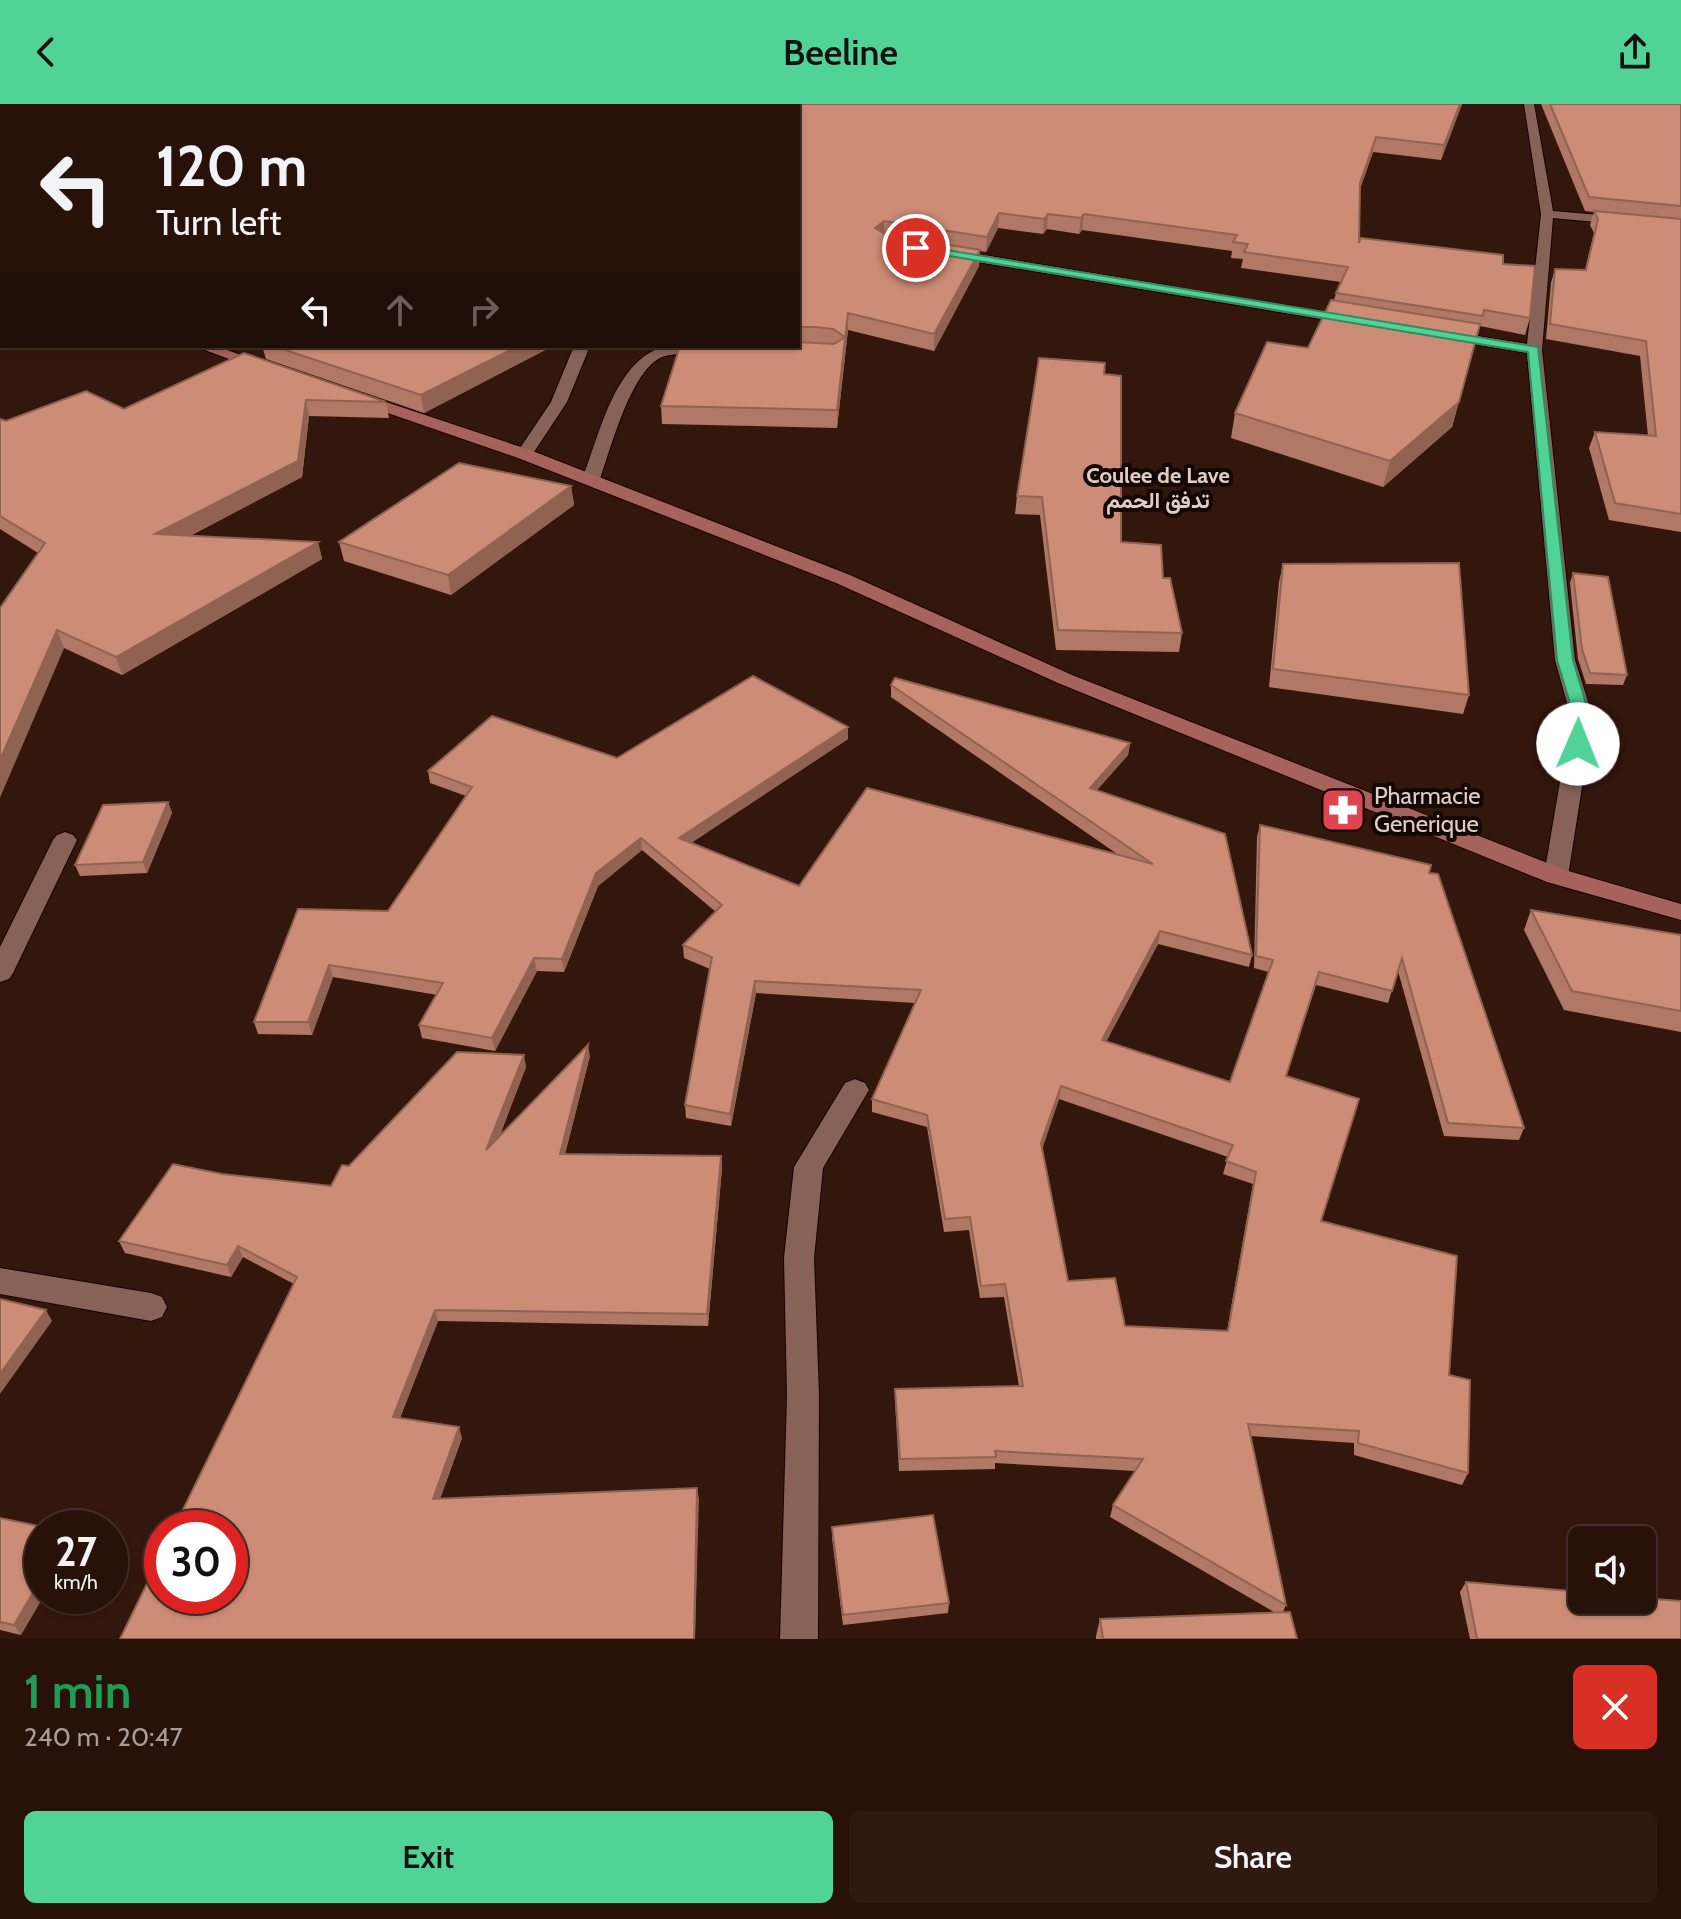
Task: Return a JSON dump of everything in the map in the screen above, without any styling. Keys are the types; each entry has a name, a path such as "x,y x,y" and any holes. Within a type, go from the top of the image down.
{"main road":[{"path":"208,348 290,375"},
{"path":"334,390 524,454 843,579 1065,679 1556,876 1681,912"}],"street":[{"path":"1529,104 1547,214 1534,350 1565,660 1582,717 1556,876"},
{"path":"1547,214 1681,226"},
{"path":"932,251 1379,324"},
{"path":"1426,332 1534,350"},
{"path":"524,454 559,402 581,348"},
{"path":"591,479 642,364 654,355 672,350 731,349"},
{"path":"2,970 65,840"},
{"path":"799,1639 803,1395 799,1258 809,1167 855,1090"},
{"path":"0,1281 151,1307"}],"building":[{"path":"800,104 1460,104 1444,145 1376,137 1360,183 1359,243 1361,238 1503,255 1503,264 1535,266 1530,318 1484,310 1483,316 1336,293 1348,267 1244,252 1248,244 1233,242 1237,235 1084,214 1081,218 1048,214 1044,219 999,213 987,237 884,221 875,228 885,234 980,250 934,334 848,313 837,410 661,406 679,348 800,348 800,342 834,344 845,337 833,329 800,327"},
{"path":"1550,104 1681,104 1681,206 1589,197"},
{"path":"1594,211 1681,219 1681,514 1615,503 1595,432 1656,436 1646,341 1550,324 1555,269 1586,270 1598,219"},
{"path":"1331,300 1480,324 1459,402 1390,461 1235,413 1267,342 1308,348"},
{"path":"279,348 514,348 421,395"},
{"path":"244,353 386,402 306,400 298,461 155,534 318,542 116,657 57,630 0,760 0,608 45,543 0,516 0,419 6,421 86,391 124,409"},
{"path":"1039,358 1105,363 1104,374 1121,376 1121,542 1161,545 1163,578 1170,578 1182,633 1058,630 1042,497 1017,496"},
{"path":"459,463 571,486 448,575 339,542"},
{"path":"1459,563 1469,695 1273,669 1283,564"},
{"path":"1573,573 1608,577 1627,675 1590,673 1582,649"},
{"path":"753,676 848,727 679,838 799,886 867,788 1153,864 891,685 895,678 1130,743 1090,788 1225,834 1252,955 1160,931 1102,1040 1230,1082 1273,960 1256,956 1260,825 1431,865 1429,873 1438,874 1524,1128 1448,1123 1402,958 1392,991 1319,972 1286,1076 1359,1099 1321,1221 1457,1256 1449,1375 1470,1380 1468,1473 1358,1443 1359,1431 1248,1424 1286,1605 1113,1505 1143,1459 995,1451 996,1457 900,1459 895,1389 1023,1386 1005,1284 981,1286 970,1217 945,1219 927,1115 872,1099 921,990 755,981 730,1114 685,1105 712,957 683,945 722,905 641,838 596,873 562,959 534,958 492,1038 419,1025 443,983 329,965 308,1022 254,1022 298,909 388,911 472,787 428,771 492,716 617,758","holes":["1061,1086 1233,1145 1226,1161 1256,1172 1228,1331 1125,1326 1115,1278 1068,1281 1041,1143"]},
{"path":"168,802 143,862 75,865 103,805"},
{"path":"1531,910 1681,935 1681,1011 1572,991"},
{"path":"588,1045 560,1154 721,1156 707,1314 435,1310 393,1417 459,1427 433,1499 697,1488 694,1639 120,1639 144,1590 144,1614 248,1614 248,1510 183,1510 297,1277 238,1246 227,1265 119,1241 173,1164 222,1174 331,1186 342,1165 349,1166 457,1052 524,1055 486,1150"},
{"path":"0,1299 46,1310 0,1374"},
{"path":"933,1515 949,1603 843,1615 832,1527"},
{"path":"0,1518 24,1523 24,1608 14,1625 0,1622"},
{"path":"1466,1582 1568,1591 1568,1614 1656,1614 1656,1599 1681,1601 1681,1639 1477,1639"},
{"path":"1290,1612 1297,1639 1103,1639 1100,1619"}],"place":[{"name":"Pharmacie Generique","path":"1343,810"}],"district":[{"name":"Coulee de Lave تدفق الحمم","path":"1158,488"}],"route":[{"path":"916,248 1534,350 1557,599 1565,660 1582,717 1578,744"}]}
